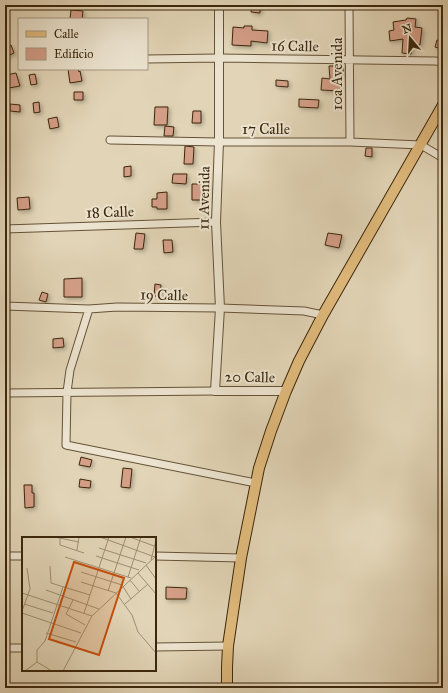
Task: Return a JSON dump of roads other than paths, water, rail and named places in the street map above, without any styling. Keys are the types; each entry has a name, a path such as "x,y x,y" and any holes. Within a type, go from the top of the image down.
{"main road":[{"path":"227,688 228,646 241,558 259,468 271,431 298,361 443,105"}],"street":[{"name":"11 Avenida","path":"215,390 220,308 216,222 219,142 219,5"},
{"name":"10a Avenida","path":"350,5 350,142"},
{"name":"16 Calle","path":"148,59 219,58 443,62"},
{"name":"17 Calle","path":"110,140 350,142 421,145"},
{"path":"421,145 443,158"},
{"name":"18 Calle","path":"5,229 216,222"},
{"name":"19 Calle","path":"5,306 89,309 117,307 220,308 304,311 323,315"},
{"path":"89,309 70,370 67,392 66,445 256,483"},
{"path":"5,393 215,390"},
{"name":"20 Calle","path":"215,390 286,391"},
{"path":"5,556 22,556"},
{"path":"156,556 241,558"},
{"path":"156,647 228,646"},
{"path":"5,648 22,648"}]}
